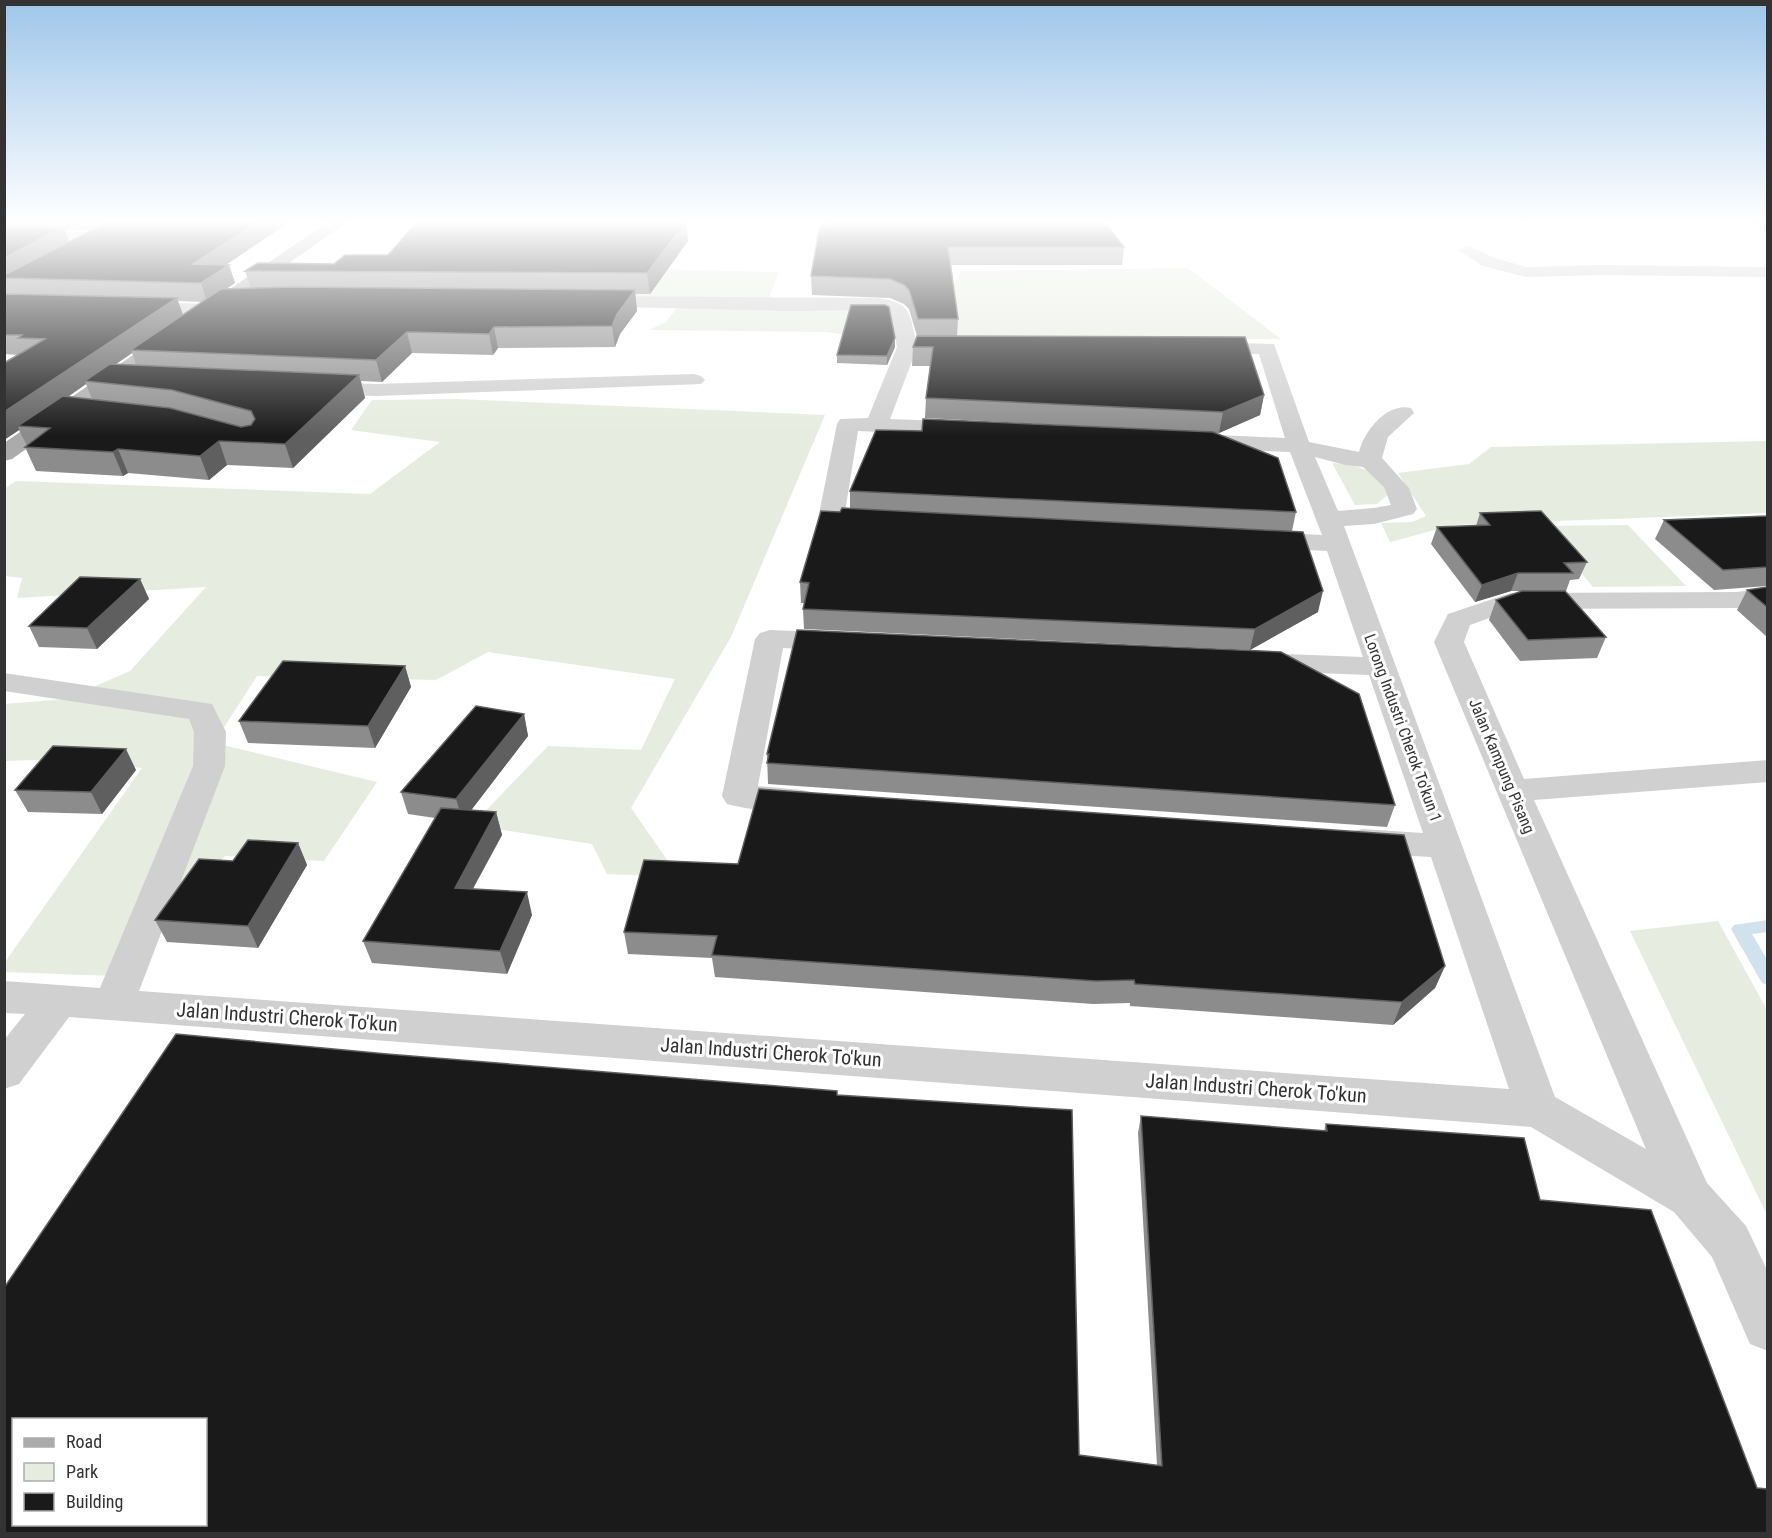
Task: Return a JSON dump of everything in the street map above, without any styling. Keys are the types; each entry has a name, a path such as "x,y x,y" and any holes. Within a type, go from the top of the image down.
{"main road":[{"path":"4,454 219,305 252,292"}],"street":[{"path":"569,301 892,306 900,312 907,347 876,425"},
{"path":"120,308 219,305"},
{"path":"907,347 977,347"},
{"name":"Lorong Industri Cherok To'kun 1","path":"1186,348 1267,348 1299,446 1333,532 1538,1108"},
{"path":"112,379 145,381"},
{"path":"296,387 376,390 694,380"},
{"path":"68,410 98,414"},
{"path":"1370,460 1370,446 1385,426 1402,413"},
{"path":"890,522 831,519 848,424 982,430"},
{"path":"1170,439 1299,446 1345,458 1370,460 1389,476 1403,496 1404,509 1374,516 1333,532 1243,540"},
{"name":"Jalan Kampung Pisang","path":"1690,1197 1449,642 1458,620 1511,601 1737,600 1767,596"},
{"path":"835,803 739,796 770,639 866,643"},
{"path":"1237,661 1381,667"},
{"path":"4,682 201,711 210,732 209,766 114,1004"},
{"path":"1513,791 1767,771"},
{"path":"1337,839 1444,846"},
{"name":"Jalan Industri Cherok To'kun","path":"4,997 1538,1108"},
{"path":"4,1072 59,1000"},
{"path":"1538,1108 1690,1197 1729,1242 1767,1327"}],"green space":[{"path":"593,292 771,292 767,303 588,299"},
{"path":"950,292 1219,292 1281,339 920,342"},
{"path":"678,306 871,309 893,317 897,324 894,342 826,332 649,330 666,322"},
{"path":"456,399 825,415 731,637 631,808 679,877 607,874 592,844 472,825 548,746 641,750 675,679 488,652 436,680 257,676 214,743 377,782 324,861 225,856 114,976 5,972 5,962 142,768 65,759 5,761 5,704 66,699 130,671 206,587 17,598 22,578 5,576 4,489 16,481 370,494 440,442 351,430 372,400"},
{"path":"1767,441 1767,513 1453,525 1390,542 1381,523 1412,522 1426,516 1398,473 1469,464 1491,447"},
{"path":"1332,463 1359,467 1378,478 1392,491 1377,504 1355,505"},
{"path":"1628,525 1686,586 1593,587 1542,526"},
{"path":"1718,921 1767,1010 1767,1215 1630,931"}],"building":[{"path":"217,292 634,292 617,314 612,326 494,327 489,334 407,332 376,360 131,350"},
{"path":"910,292 954,292 958,319 918,319"},
{"path":"4,294 177,298 4,412 4,363 45,339 4,335"},
{"path":"851,305 889,307 895,338 887,356 837,355"},
{"path":"917,336 1245,337 1264,395 1223,412 926,398 933,347 913,347"},
{"path":"110,364 359,375 285,444 219,441 200,456 118,449 113,452 25,447 50,428 18,426 63,396 170,408 241,427 251,425 255,419 251,411 172,390 85,381"},
{"path":"923,419 1213,432 1278,458 1296,512 850,491 876,430 922,431"},
{"path":"842,508 1303,532 1323,591 1255,629 803,609 809,583 800,582 821,511 840,512"},
{"path":"1541,511 1587,562 1564,563 1573,573 1518,573 1482,585 1437,527 1490,525 1480,513"},
{"path":"1767,516 1767,567 1723,570 1664,520"},
{"path":"80,577 140,579 87,628 29,626"},
{"path":"1767,587 1767,607 1747,590"},
{"path":"1522,591 1565,591 1606,637 1528,640 1496,600"},
{"path":"797,630 1281,652 1359,694 1395,805 767,763 769,754 767,754"},
{"path":"283,661 405,666 368,726 239,721"},
{"path":"476,706 524,714 456,799 401,792"},
{"path":"53,746 126,749 91,792 15,790"},
{"path":"759,789 1404,835 1445,966 1402,1002 1135,984 1134,980 1096,981 712,955 717,936 624,932 644,860 738,864"},
{"path":"441,808 496,812 455,888 527,892 500,951 363,941"},
{"path":"248,840 298,843 248,926 155,920 199,859 233,861"},
{"path":"176,1034 837,1091 837,1095 1072,1110 1079,1455 1162,1466 1141,1116 1327,1131 1326,1124 1524,1138 1540,1200 1651,1210 1757,1488 1767,1489 1767,1533 4,1533 4,1288"}],"waterway":[{"path":"1768,926 1740,929 1768,978"}]}
